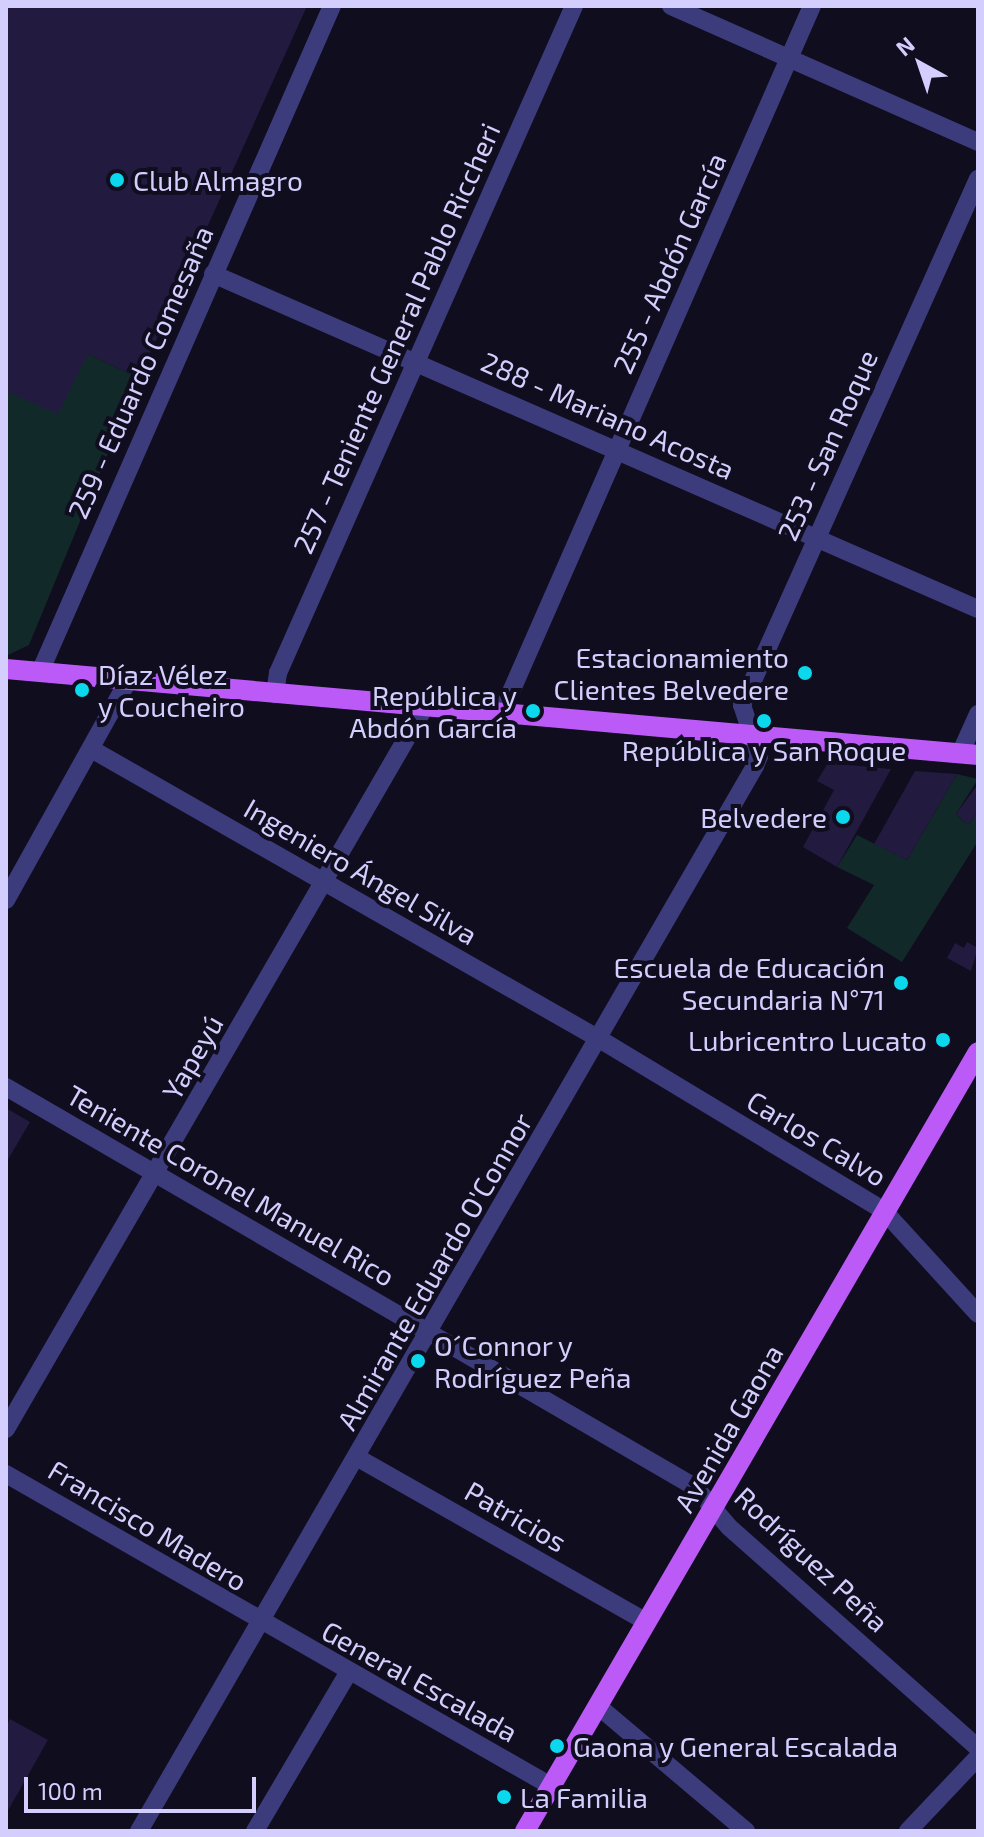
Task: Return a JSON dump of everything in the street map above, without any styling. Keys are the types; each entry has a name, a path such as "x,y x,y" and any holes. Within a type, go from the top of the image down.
{"main road":[{"path":"6,669 500,717 969,754"},
{"name":"Avenida Gaona","path":"525,1831 978,1052"}],"street":[{"name":"259 - Eduardo Comesaña","path":"40,672 332,6"},
{"name":"257 - Teniente General Pablo Riccheri","path":"275,694 278,673 574,6"},
{"path":"671,6 978,142"},
{"name":"255 - Abdón García","path":"500,717 812,6"},
{"name":"253 - San Roque","path":"750,735 742,705 978,179"},
{"name":"288 - Mariano Acosta","path":"213,274 978,609"},
{"path":"6,900 93,750 128,681"},
{"name":"Yapeyú","path":"6,1429 157,1174 423,710"},
{"path":"969,754 978,714"},
{"name":"Almirante Eduardo O'Connor","path":"139,1831 601,1040 755,766 759,756 750,735"},
{"name":"Ingeniero Ángel Silva","path":"93,750 601,1040"},
{"name":"Carlos Calvo","path":"601,1040 884,1211 978,1314"},
{"name":"Teniente Coronel Manuel Rico","path":"6,1087 429,1331"},
{"name":"Rodríguez Peña","path":"429,1331 695,1487 714,1509 978,1748"},
{"name":"Patricios","path":"358,1458 647,1622"},
{"name":"Francisco Madero","path":"6,1474 262,1625"},
{"name":"General Escalada","path":"262,1625 551,1786"},
{"path":"255,1831 348,1673"},
{"path":"598,1706 746,1831"},
{"path":"908,1831 978,1757"}],"green space":[{"path":"88,354 139,378 29,645 6,656 6,391"},
{"path":"957,774 978,779 956,814 968,825 978,812 978,841 902,962 847,928 874,885 837,867 857,835 907,860"}],"building":[{"name":"Club Almagro","path":"6,6 307,6 139,378 88,354 58,414 6,391"},
{"name":"Belvedere","path":"828,763 891,769 837,867 803,847 834,790 817,781"},
{"path":"915,771 957,774 907,860 874,844"},
{"path":"978,784 978,812 968,825 956,814"},
{"path":"967,942 978,948 971,971 947,958 955,943 964,948"},
{"path":"6,1108 30,1122 6,1163"},
{"path":"10,1719 48,1740 6,1814 6,1727"}],"place":[{"name":"Club Almagro","path":"117,180"},
{"name":"Estacionamiento Clientes Belvedere","path":"805,673"},
{"name":"Díaz Vélez y Coucheiro","path":"82,690"},
{"name":"República y Abdón García","path":"533,711"},
{"name":"República y San Roque","path":"764,721"},
{"name":"Belvedere","path":"843,817"},
{"name":"Escuela de Educación Secundaria N°71","path":"901,983"},
{"name":"Lubricentro Lucato","path":"943,1040"},
{"name":"O´Connor y Rodríguez Peña","path":"418,1361"},
{"name":"Gaona y General Escalada","path":"557,1746"},
{"name":"La Familia","path":"504,1797"}]}
